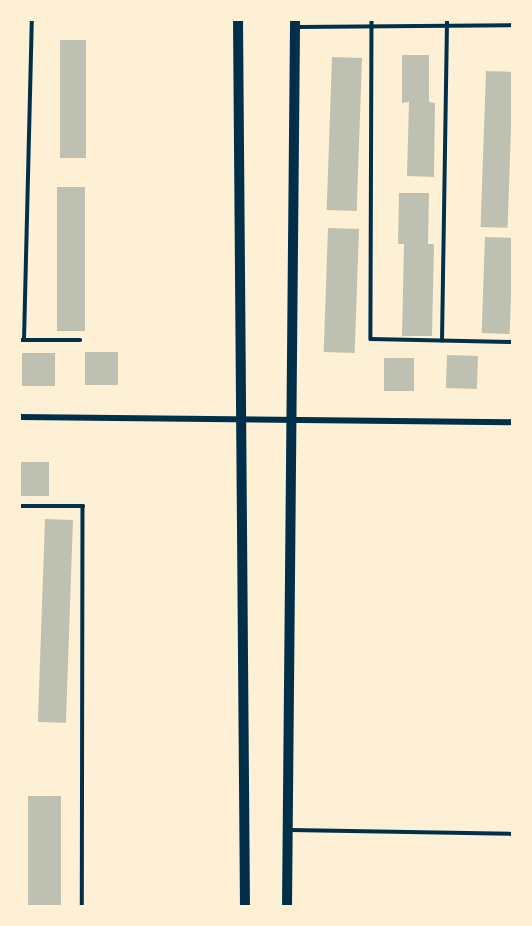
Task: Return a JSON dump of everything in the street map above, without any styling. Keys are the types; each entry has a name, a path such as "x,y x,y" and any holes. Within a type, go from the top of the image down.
{"main road":[{"path":"237,19 245,907"},
{"path":"287,907 295,23"}],"street":[{"path":"19,417 290,416 513,422"}],"lane":[{"path":"32,19 22,340 80,340"},
{"path":"372,19 371,339 513,342"},
{"path":"442,341 447,19"},
{"path":"295,23 372,26 513,25"},
{"path":"19,506 83,506 82,907"},
{"path":"288,830 513,834"}],"building":[{"path":"60,40 86,40 86,158 60,158"},
{"path":"402,55 429,55 429,102 435,103 434,177 407,176 409,102 402,103"},
{"path":"332,57 362,58 357,211 327,210"},
{"path":"486,71 513,72 508,228 481,227"},
{"path":"57,187 85,187 85,331 57,331"},
{"path":"399,193 429,193 428,244 434,244 432,336 402,336 404,244 398,244"},
{"path":"328,228 359,229 355,353 324,352"},
{"path":"485,237 513,238 510,334 482,333"},
{"path":"85,352 118,352 118,385 85,385"},
{"path":"22,353 55,353 55,386 22,386"},
{"path":"447,355 478,356 477,389 446,388"},
{"path":"384,358 414,358 414,391 384,391"},
{"path":"19,462 49,462 49,496 19,496"},
{"path":"45,519 73,520 66,723 38,722"},
{"path":"28,796 61,796 61,907 28,907"}]}
